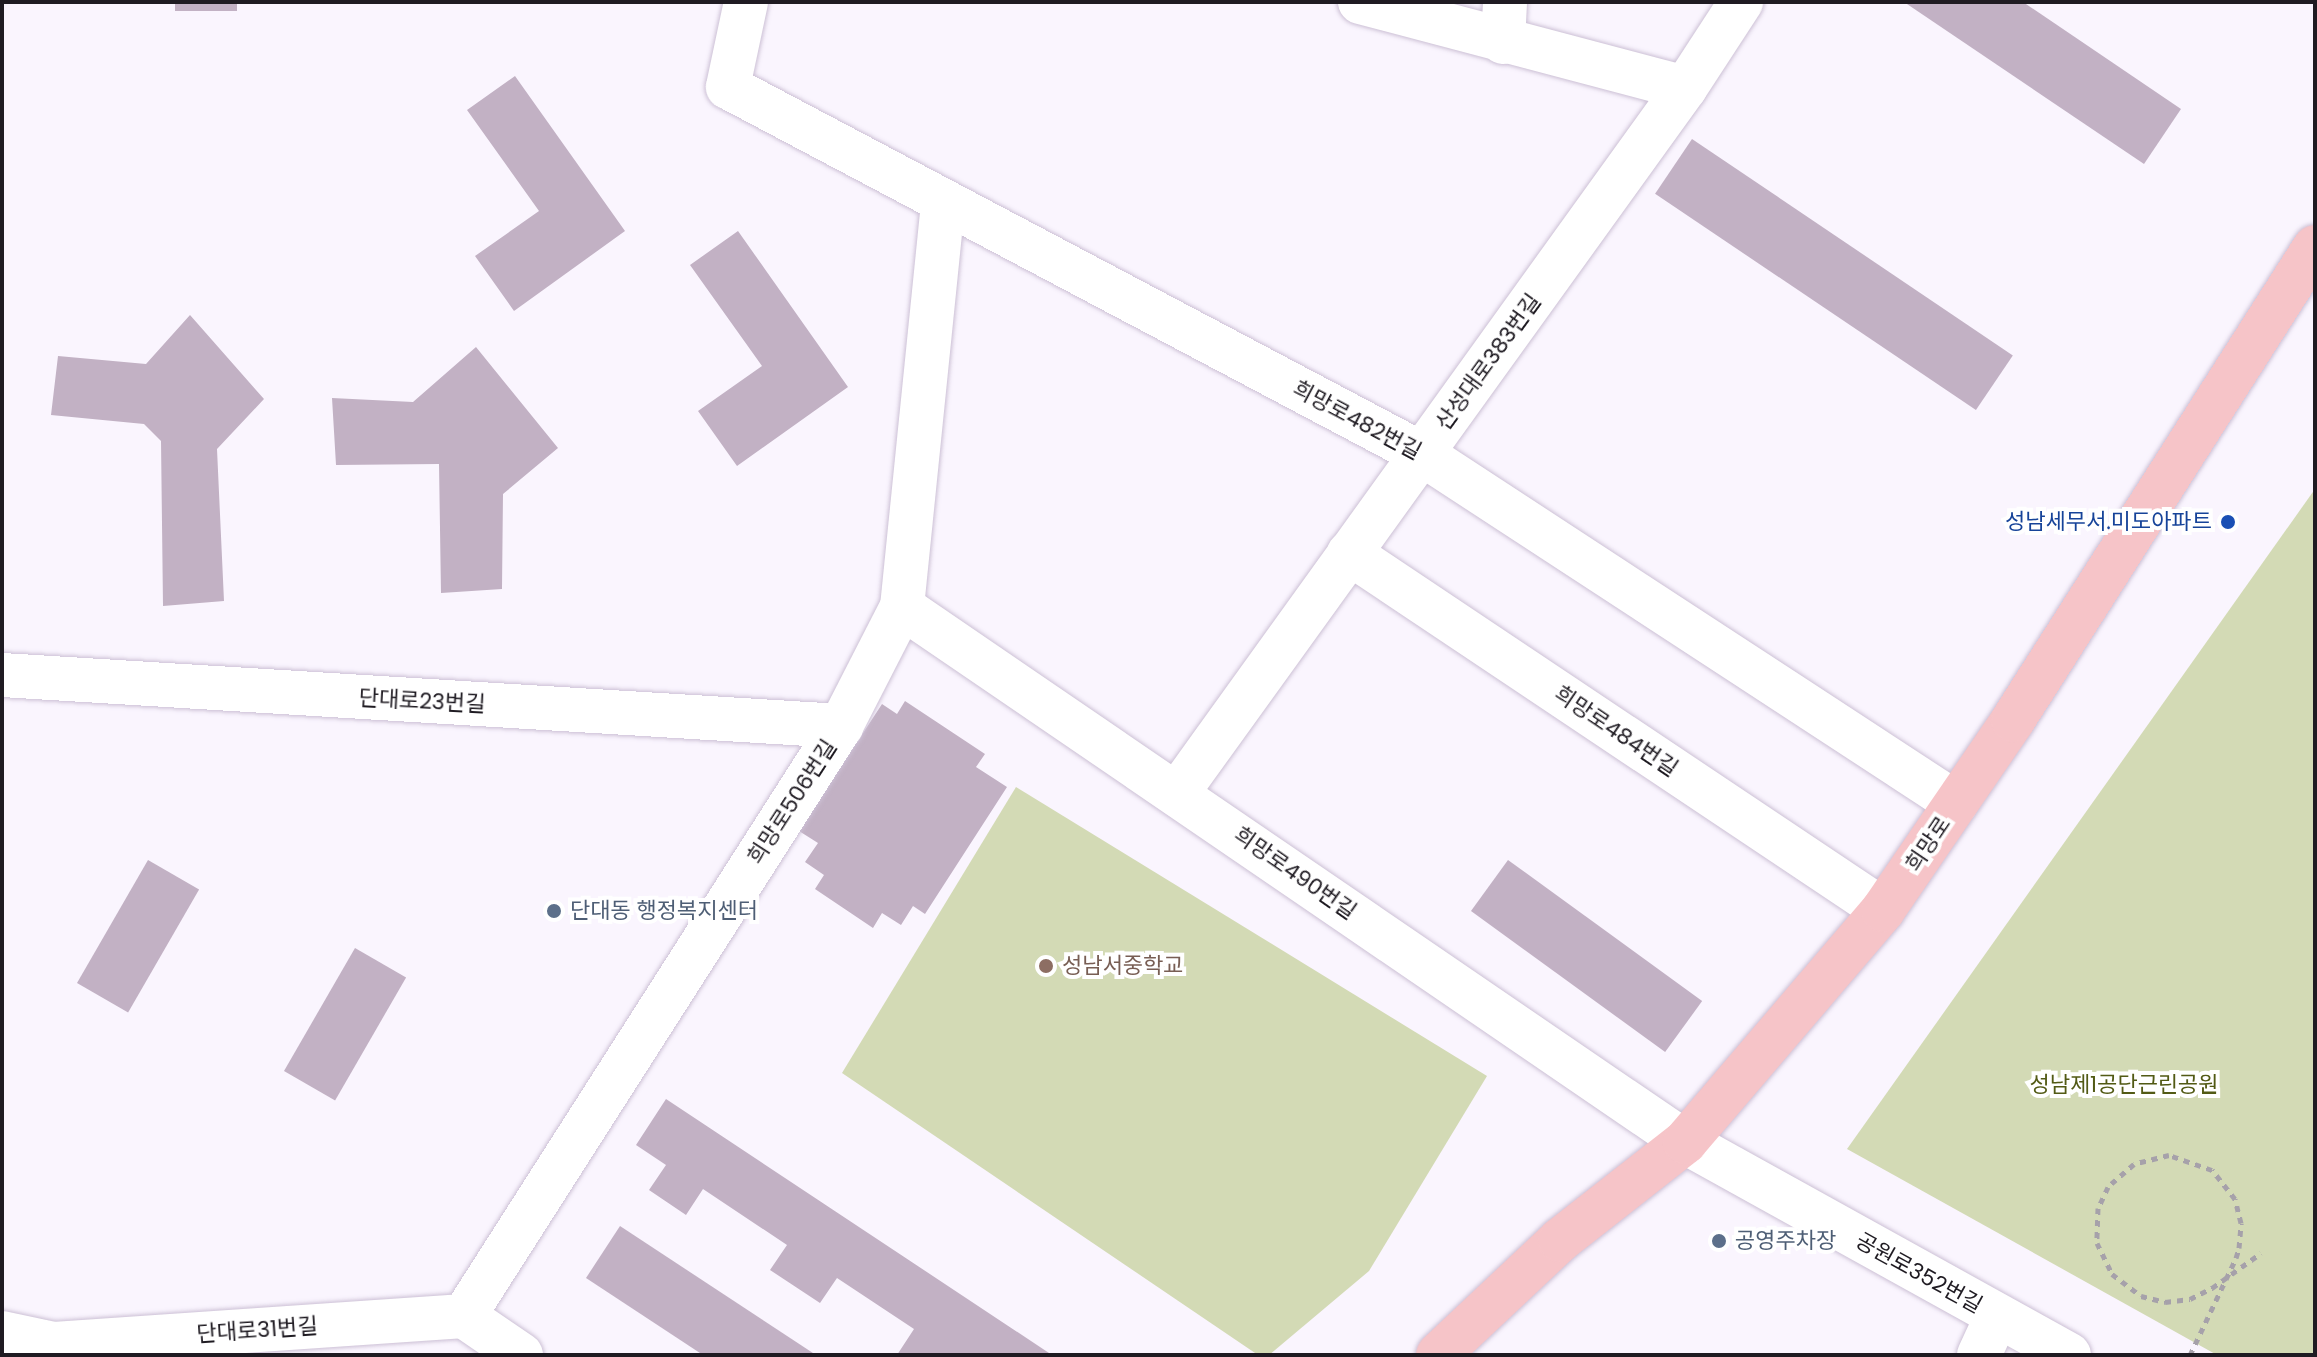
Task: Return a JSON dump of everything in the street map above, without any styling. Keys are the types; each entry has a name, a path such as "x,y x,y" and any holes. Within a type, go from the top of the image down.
{"main road":[{"name":"희망로","path":"1438,1355 1560,1240 1685,1142 1883,910 1956,803 2315,247"}],"street":[{"name":"희망로482번길","path":"746,2 728,87 943,204 1422,454 1956,803"},
{"path":"1360,2 1504,22 1685,88"},
{"name":"산성대로383번길","path":"1178,792 1685,88 1741,2"},
{"name":"희망로506번길","path":"464,1316 841,726 902,607 943,204"},
{"name":"희망로484번길","path":"1349,553 1883,910"},
{"name":"희망로490번길","path":"902,607 1178,792 1685,1142"},
{"name":"단대로23번길","path":"2,675 841,726"},
{"name":"공원로352번길","path":"1685,1142 1988,1336 2069,1355"},
{"path":"464,1316 521,1355"},
{"name":"단대로31번길","path":"2,1333 54,1344 464,1316"}],"path":[{"path":"2190,1355 2222,1285 2229,1272 2236,1258 2239,1248 2241,1223 2235,1199 2212,1170 2169,1155 2134,1164 2108,1187 2098,1208 2097,1243 2112,1274 2141,1296 2165,1302 2190,1299 2212,1288 2224,1279 2237,1270 2249,1262 2261,1253"}],"green space":[{"name":"성남제1공단근린공원","path":"2315,489 2315,1355 2217,1355 1847,1149"},
{"path":"1016,787 1487,1076 1369,1271 1269,1355 1258,1355 842,1073"}],"building":[{"path":"175,2 237,2 237,11 175,11"},
{"path":"1904,2 2023,2 2181,109 2144,164"},
{"path":"515,76 625,231 514,311 475,256 539,211 467,110"},
{"path":"1692,139 2013,355 1976,410 1655,194"},
{"path":"738,231 848,387 737,466 698,411 762,366 690,265"},
{"path":"190,315 264,399 217,449 224,601 163,606 161,441 144,424 51,415 58,356 146,364"},
{"path":"476,347 558,448 503,494 502,589 441,593 439,464 336,465 332,398 413,402"},
{"path":"905,701 985,754 976,767 1007,787 925,914 913,906 901,925 882,913 873,928 815,889 824,875 805,862 818,843 799,831 882,704 897,714"},
{"path":"148,860 199,890 128,1012 77,983"},
{"path":"1508,860 1702,1001 1665,1052 1471,911"},
{"path":"355,948 406,978 335,1100 284,1071"},
{"path":"666,1099 1052,1355 897,1355 914,1329 837,1278 820,1303 770,1270 787,1245 703,1189 686,1215 649,1190 666,1165 636,1145"},
{"path":"620,1226 816,1355 703,1355 586,1278"}],"place":[{"name":"성남세무서.미도아파트","path":"2228,522"},
{"name":"단대동 행정복지센터","path":"554,911"},
{"name":"성남서중학교","path":"1046,966"},
{"name":"공영주차장","path":"1719,1241"}]}
